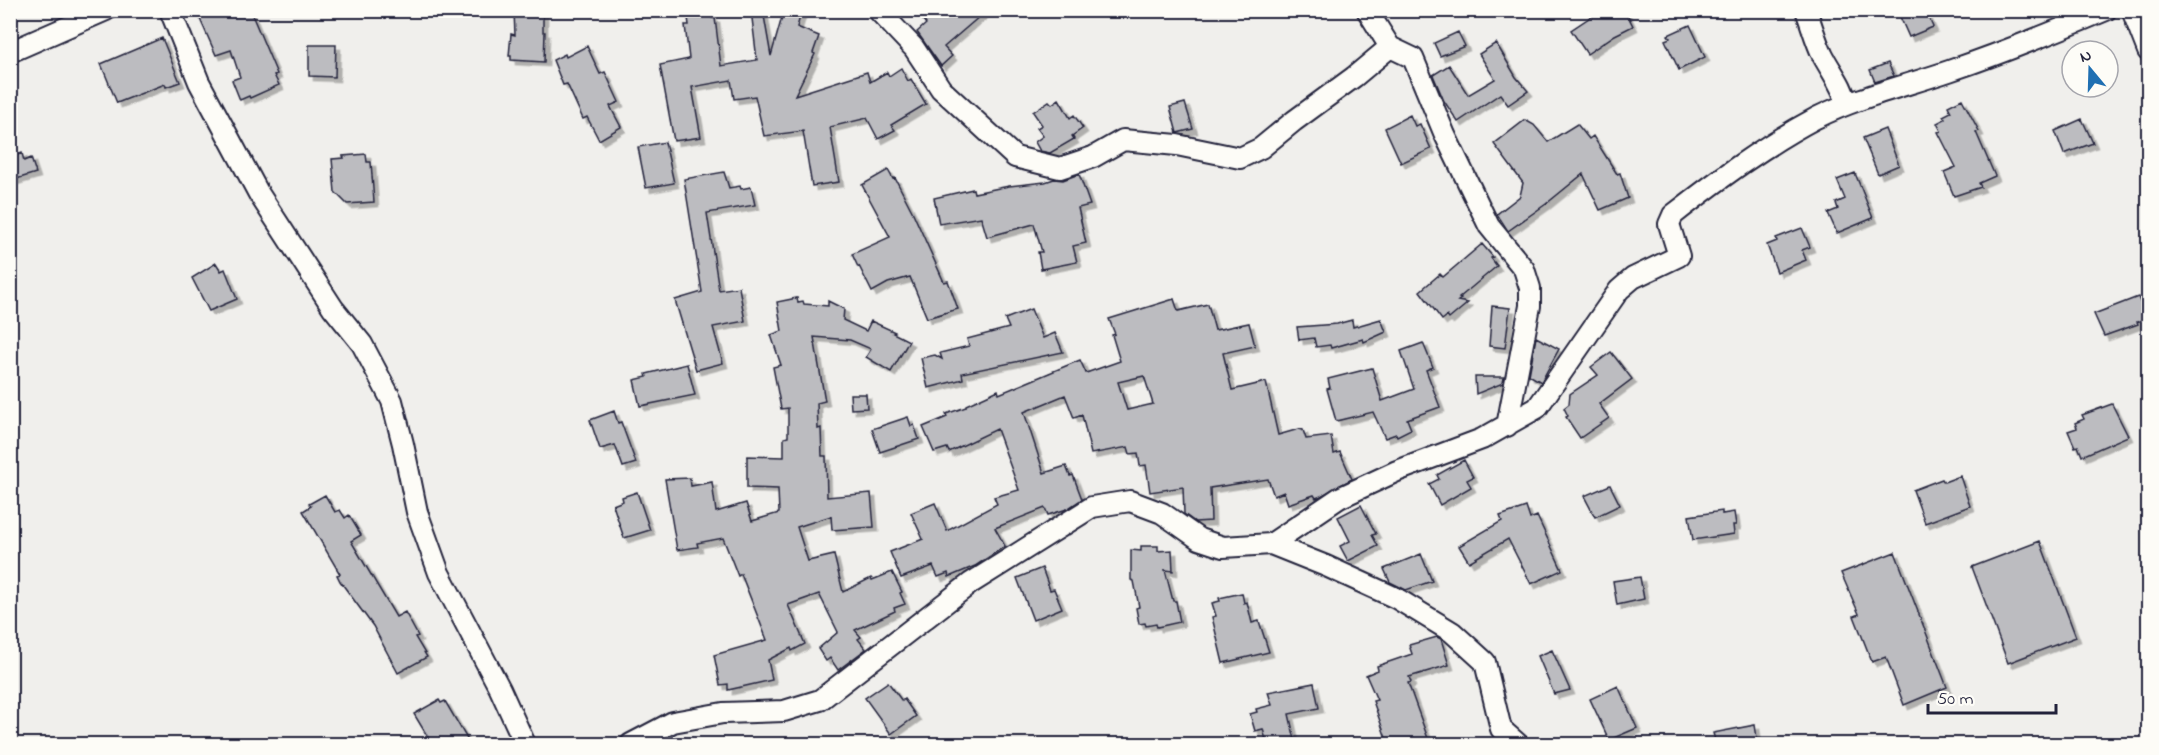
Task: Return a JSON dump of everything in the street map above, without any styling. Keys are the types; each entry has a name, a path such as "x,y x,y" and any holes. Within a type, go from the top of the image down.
{"street":[{"path":"10,52 106,10"},
{"path":"170,10 199,82 259,194 333,308 362,344 392,401 417,512 439,573 500,689 525,744"},
{"path":"878,10 914,48 940,89 1015,157 1060,168 1093,157 1123,140 1177,145 1240,158 1261,148 1390,47"},
{"path":"1367,10 1390,47 1413,58 1445,135 1489,226 1524,269 1530,288 1530,306 1507,426"},
{"path":"1806,10 1824,57 1836,76 1847,104"},
{"path":"1271,544 1339,498 1397,471 1482,439 1537,408 1619,290 1633,278 1678,256 1669,224 1673,214 1736,166 1817,118 1847,104 1961,67 2106,10"},
{"path":"2133,10 2148,51"},
{"path":"631,744 673,722 723,713 784,711 820,700 971,583 1092,507 1130,501 1162,513 1199,539 1223,547 1271,544 1326,566 1396,598 1452,632 1485,662 1501,729 1518,744"}],"building":[{"path":"196,10 250,10 277,74 274,75 279,85 240,100 232,80 240,77 231,50 216,55"},
{"path":"687,10 709,10 709,14 712,13 712,18 715,18 721,66 757,60 751,10 763,10 771,56 784,10 802,10 797,27 819,36 813,53 815,54 795,95 867,72 870,82 887,72 889,76 901,68 908,81 911,79 926,104 891,125 895,130 878,139 867,118 830,127 839,182 812,186 803,131 764,136 755,96 734,99 731,80 692,87 701,137 674,141 660,65 689,59 685,25 689,25"},
{"path":"915,10 987,10 944,47 952,56 941,66 917,32 926,24"},
{"path":"1601,10 1625,10 1633,26 1587,54 1571,30"},
{"path":"1897,10 1925,10 1933,27 1909,37"},
{"path":"514,11 543,11 544,62 511,60 509,56 511,34 515,35"},
{"path":"1690,25 1705,57 1679,70 1665,40 1670,38 1668,35"},
{"path":"1458,32 1465,46 1440,56 1434,43"},
{"path":"162,38 180,82 166,87 165,84 117,103 101,64"},
{"path":"1496,43 1516,77 1528,91 1508,105 1500,94 1458,122 1444,101 1433,75 1449,65 1468,95 1495,79 1479,54"},
{"path":"309,45 336,45 335,77 309,76"},
{"path":"587,46 600,74 605,72 619,102 610,106 621,127 599,140 587,117 583,119 567,84 563,85 553,60 565,54 566,57"},
{"path":"1888,63 1894,76 1875,82 1870,70"},
{"path":"1059,99 1070,118 1074,115 1083,128 1072,136 1074,139 1050,153 1040,151 1035,142 1043,136 1037,128 1042,125 1033,112 1049,101 1052,104"},
{"path":"1962,99 1979,131 1976,132 1995,176 1979,183 1981,187 1954,196 1944,172 1956,167 1938,132 1941,131 1937,123 1951,112 1948,106"},
{"path":"1185,103 1193,129 1177,133 1170,107"},
{"path":"1410,115 1415,126 1420,124 1431,149 1401,163 1385,128"},
{"path":"2082,119 2093,143 2064,154 2055,131"},
{"path":"1525,120 1534,125 1548,142 1577,124 1589,139 1593,136 1617,174 1620,173 1628,198 1600,210 1583,174 1508,231 1497,214 1520,196 1523,183 1494,144"},
{"path":"1885,129 1899,165 1878,174 1863,138"},
{"path":"665,142 674,183 646,188 638,147"},
{"path":"22,153 24,161 31,158 36,173 10,181 10,158"},
{"path":"366,154 367,162 371,162 374,202 347,204 335,192 332,159"},
{"path":"888,170 893,179 895,178 913,213 944,282 948,281 958,309 927,318 910,277 888,283 872,292 858,267 852,254 890,237 862,185"},
{"path":"724,172 729,188 751,187 755,205 707,213 719,290 739,287 745,321 713,327 723,363 696,370 675,300 702,292 684,179"},
{"path":"1855,173 1873,218 1837,233 1828,213 1838,209 1836,203 1845,199 1837,180"},
{"path":"1079,174 1090,205 1078,208 1086,243 1073,246 1077,262 1041,269 1038,252 1042,252 1034,224 987,237 981,217 939,224 934,198 973,189 974,193 1054,179 1063,180"},
{"path":"1802,228 1810,247 1802,250 1806,260 1777,272 1767,245 1777,241 1776,238"},
{"path":"1482,244 1497,266 1459,298 1461,299 1458,301 1468,303 1449,319 1447,316 1442,320 1420,291 1440,274 1443,277"},
{"path":"216,263 221,271 225,269 237,299 209,311 192,278"},
{"path":"2138,297 2147,318 2137,322 2138,324 2104,336 2094,314"},
{"path":"797,298 798,302 803,301 804,304 828,306 828,301 844,309 843,320 866,331 871,321 909,341 891,372 866,357 871,349 850,340 814,337 825,401 817,403 822,456 826,456 827,497 871,493 874,527 832,530 831,516 797,527 808,561 834,555 843,592 871,578 872,580 892,572 905,604 855,630 861,637 858,639 866,649 838,670 830,658 826,661 818,649 838,632 819,594 788,605 805,644 792,651 791,648 768,660 772,680 728,690 728,684 720,685 714,655 767,640 741,574 738,576 723,538 697,543 698,547 677,550 665,479 690,478 691,486 712,482 716,512 746,503 752,521 779,513 778,489 747,488 747,456 784,457 784,438 788,437 788,408 781,409 773,367 781,365 771,335 782,331 777,302"},
{"path":"1174,299 1178,311 1208,304 1215,330 1249,323 1255,346 1223,353 1232,390 1266,382 1278,435 1299,429 1303,430 1306,439 1331,436 1334,454 1340,452 1352,479 1316,498 1314,495 1288,504 1284,492 1274,496 1268,479 1210,488 1211,521 1195,522 1184,514 1183,487 1150,492 1146,465 1140,466 1138,453 1130,454 1128,447 1091,454 1082,415 1074,418 1065,395 1024,412 1044,473 1066,466 1070,476 1073,475 1082,499 1067,509 1048,515 1045,508 995,528 1005,546 975,566 949,577 948,573 938,577 933,566 901,578 890,552 923,539 911,513 935,503 947,531 997,504 994,497 1019,490 997,429 949,452 947,448 934,452 923,427 998,390 999,394 1080,360 1086,373 1120,361 1112,335 1115,334 1109,319","holes":["1144,376 1153,404 1127,410 1118,382"]},
{"path":"1492,306 1510,308 1505,348 1489,346"},
{"path":"1031,309 1043,338 1055,333 1063,352 962,373 963,379 928,388 921,358 935,355 942,359 940,353 969,346 967,339 1009,328 1005,319"},
{"path":"1381,319 1386,332 1364,342 1363,339 1331,348 1330,345 1316,347 1314,338 1299,340 1297,327 1337,324 1352,320 1353,327"},
{"path":"1536,337 1559,349 1541,382 1529,375"},
{"path":"1423,343 1433,367 1426,370 1440,407 1407,419 1411,429 1397,436 1396,434 1385,438 1373,412 1336,421 1327,389 1330,388 1328,379 1372,368 1382,401 1414,389 1401,351"},
{"path":"1611,352 1632,379 1599,404 1609,418 1580,438 1566,417 1568,416 1564,408 1569,404 1570,394 1598,375 1591,367"},
{"path":"687,364 695,395 640,406 634,380 647,377 646,374"},
{"path":"1475,377 1504,377 1503,383 1476,394"},
{"path":"850,394 866,394 867,408 851,409"},
{"path":"2112,404 2128,436 2082,456 2068,431 2077,428 2075,423 2084,419 2082,415"},
{"path":"614,411 618,423 621,422 636,463 623,467 615,445 600,449 590,420"},
{"path":"908,417 919,439 880,452 872,429"},
{"path":"1464,460 1473,477 1467,480 1471,487 1440,505 1429,484 1439,479 1437,475"},
{"path":"1960,476 1970,506 1925,523 1913,490 1942,479 1944,482"},
{"path":"1610,485 1620,505 1595,517 1584,496"},
{"path":"637,492 650,530 624,538 613,505 623,501 622,497"},
{"path":"325,495 335,512 340,510 345,518 349,515 361,535 351,541 396,617 405,612 418,636 415,637 427,657 398,673 373,626 340,581 337,575 340,574 303,511 311,506 309,504"},
{"path":"1361,505 1376,534 1372,535 1378,546 1348,561 1340,546 1350,541 1338,517"},
{"path":"1526,507 1530,519 1537,516 1562,570 1531,584 1508,539 1469,562 1459,546 1502,521 1500,516"},
{"path":"1722,511 1722,514 1734,512 1736,525 1733,525 1734,534 1693,540 1689,516"},
{"path":"2040,541 2076,637 2008,663 1972,567"},
{"path":"1141,546 1158,546 1158,551 1172,550 1173,571 1165,570 1173,601 1176,601 1180,622 1157,627 1156,624 1146,626 1145,623 1139,624 1136,608 1139,607 1134,581 1131,580 1131,550 1141,551"},
{"path":"1895,552 1947,687 1904,705 1886,657 1872,662 1854,616 1859,614 1841,573"},
{"path":"1421,554 1432,581 1406,590 1390,582 1384,569"},
{"path":"1042,568 1050,590 1054,589 1062,608 1033,620 1017,578"},
{"path":"1640,577 1644,599 1617,605 1613,581"},
{"path":"1242,593 1244,603 1247,602 1252,623 1259,621 1269,652 1223,663 1212,617 1216,616 1212,603 1220,601 1219,598"},
{"path":"1437,637 1441,639 1449,665 1409,677 1411,682 1408,683 1430,744 1388,744 1373,701 1377,700 1366,675 1378,670 1377,666 1412,654 1409,645"},
{"path":"1552,650 1570,690 1554,694 1538,656"},
{"path":"888,682 916,716 891,734 865,698"},
{"path":"1314,683 1319,708 1289,714 1296,744 1267,744 1263,729 1255,731 1250,714 1257,712 1256,709 1272,705 1268,692"},
{"path":"1618,686 1637,728 1609,740 1590,699"},
{"path":"439,700 441,703 445,701 470,744 432,744 414,714"},
{"path":"1755,725 1758,744 1716,744 1713,733"}]}
